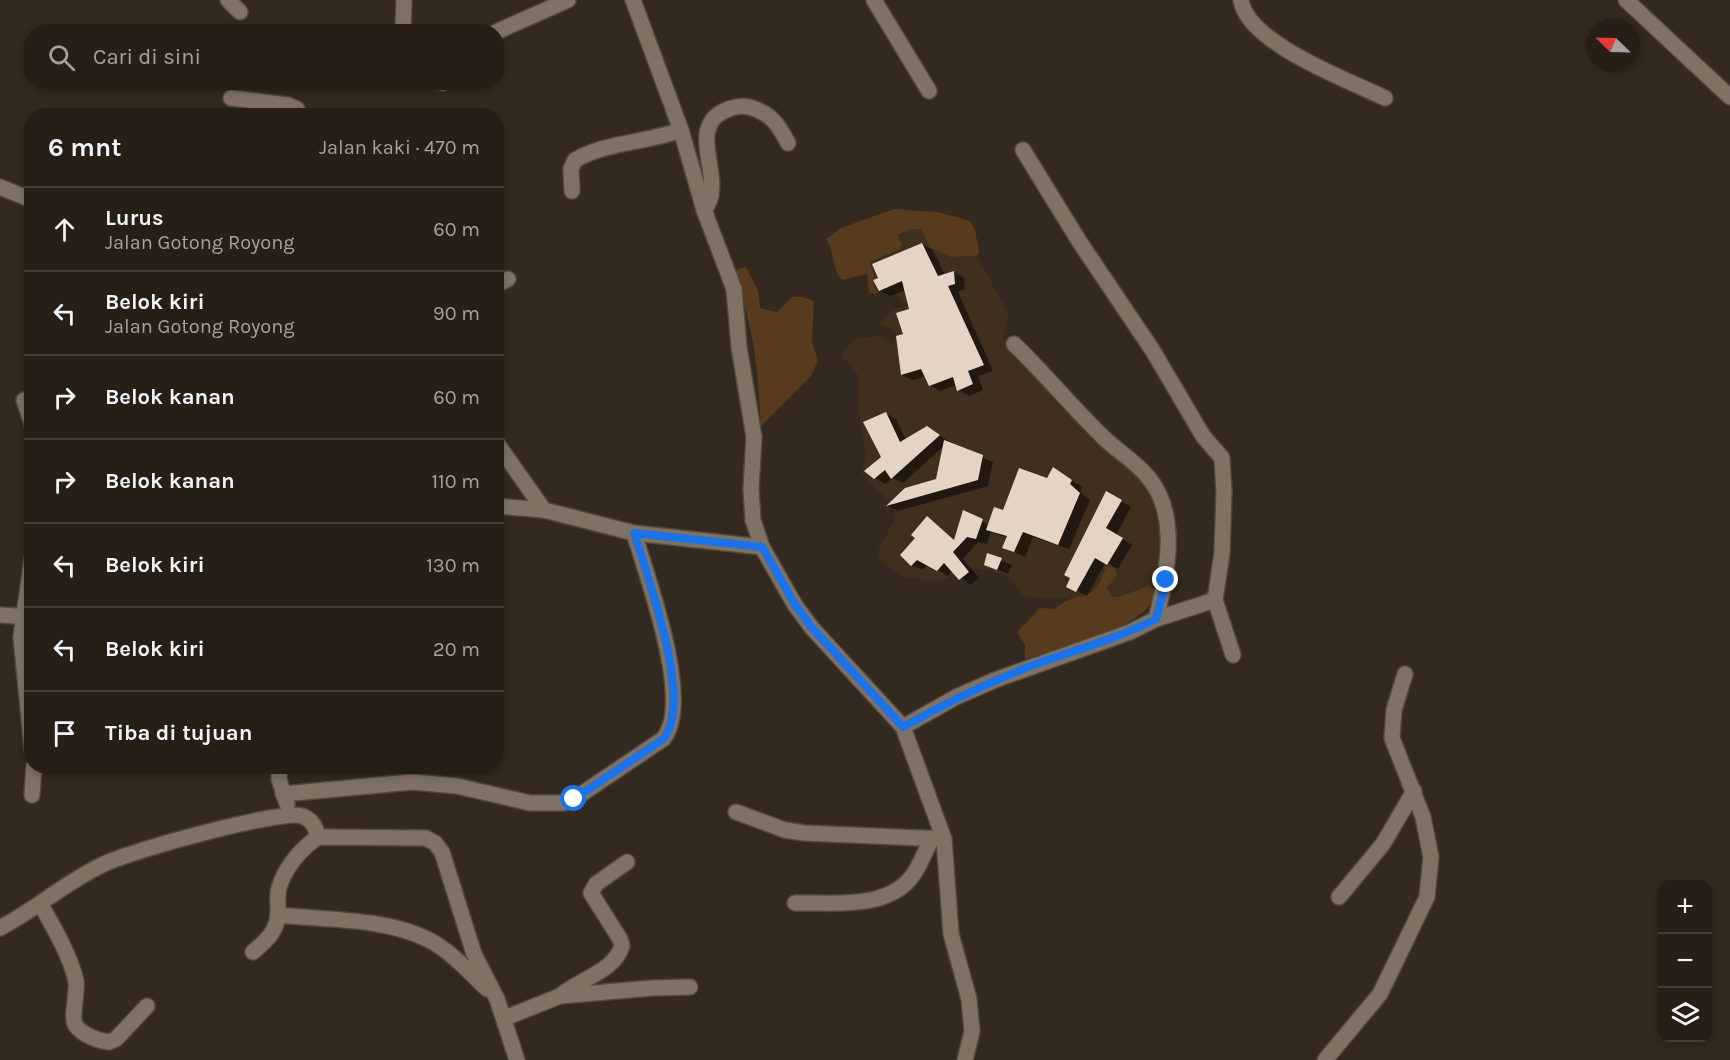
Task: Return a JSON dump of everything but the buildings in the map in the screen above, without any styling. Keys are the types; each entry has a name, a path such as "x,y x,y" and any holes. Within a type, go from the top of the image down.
{"street":[{"path":"228,0 240,12"},
{"path":"404,0 404,24"},
{"path":"504,28 568,0"},
{"path":"633,0 681,130 704,210 734,289 739,347 754,437 751,489 753,520 762,547 795,605 812,628 903,727 938,839 951,934 969,999 972,1031 965,1060"},
{"path":"640,19 641,0"},
{"path":"874,0 929,91"},
{"path":"1240,0 1247,19 1283,47 1385,99"},
{"path":"1626,0 1730,97"},
{"path":"231,98 288,105 295,108"},
{"path":"704,210 712,192 706,132 710,120 715,116 728,109 745,106 758,110 778,123 789,143"},
{"path":"572,191 571,169 575,160 606,146 654,138 681,130"},
{"path":"1023,150 1079,241 1153,351 1203,435 1222,458 1224,492 1222,553 1215,600 1233,655"},
{"path":"0,187 24,197"},
{"path":"1014,344 1103,437 1149,478 1157,491 1164,513 1168,553 1166,580 1156,619"},
{"path":"504,453 544,510"},
{"path":"504,507 544,510 634,533 762,547"},
{"path":"283,794 412,782 457,786 530,803 563,803 574,799 663,739 669,732 673,717 674,682 634,533"},
{"path":"903,727 966,692 1130,632 1156,619 1215,600"},
{"path":"0,615 24,617"},
{"path":"24,646 22,665 24,682"},
{"path":"1325,1060 1380,994 1427,897 1431,856 1414,790 1392,738 1394,710 1405,674"},
{"path":"32,795 33,774"},
{"path":"280,774 283,794 291,815"},
{"path":"1339,897 1383,844 1414,790"},
{"path":"736,812 785,830 804,833 938,839"},
{"path":"0,928 41,904 74,880 122,856 216,830 291,815 304,816 310,820 318,837"},
{"path":"253,952 273,934 278,915 278,890 282,880 294,859 318,837 426,838 435,843 442,852 474,954 505,1018 517,1060"},
{"path":"795,903 867,901 883,898 911,879 938,839"},
{"path":"505,1018 560,996 609,966 619,955 622,946 620,939 591,893 596,884 627,862"},
{"path":"41,904 75,977 77,994 73,1018 81,1031 109,1042 116,1039 147,1006"},
{"path":"278,915 389,926 413,933 442,948 497,999"},
{"path":"560,996 690,987"}],"shaded area":[{"path":"894,209 938,212 970,221 975,230 979,252 977,256 950,257 930,248 921,229 911,229 897,235 902,245 898,250 870,262 874,277 872,280 878,293 869,292 867,274 842,280 836,271 826,239 841,228"},
{"path":"911,229 921,229 930,248 950,257 977,256 1009,315 1003,338 1016,354 1136,469 1154,496 1162,556 1156,591 1148,585 1122,596 1113,597 1106,588 1095,589 1077,598 1035,598 1023,596 1013,580 1002,573 971,568 945,579 932,581 903,577 877,558 879,548 895,519 895,507 862,474 866,454 858,407 858,375 841,355 854,339 879,336 894,344 896,336 891,328 880,325 881,320 894,310 910,306 909,302 902,303 895,289 878,293 872,280 873,272 870,262 898,250 897,234"},
{"path":"746,267 758,291 760,308 777,312 792,297 803,297 814,301 812,342 818,361 811,376 761,426 754,347 745,308 732,271"},
{"path":"1106,567 1114,567 1117,575 1107,588 1113,597 1122,596 1149,585 1156,591 1150,604 1138,616 1101,635 1025,659 1025,645 1017,632 1040,608 1055,609 1065,602 1091,592 1100,582"}],"route":[{"path":"574,799 606,775 663,739 671,727 674,682 634,533 676,540 762,547 795,605 812,628 856,673 903,727 956,697 995,680 1130,632 1156,619 1166,580"}]}
